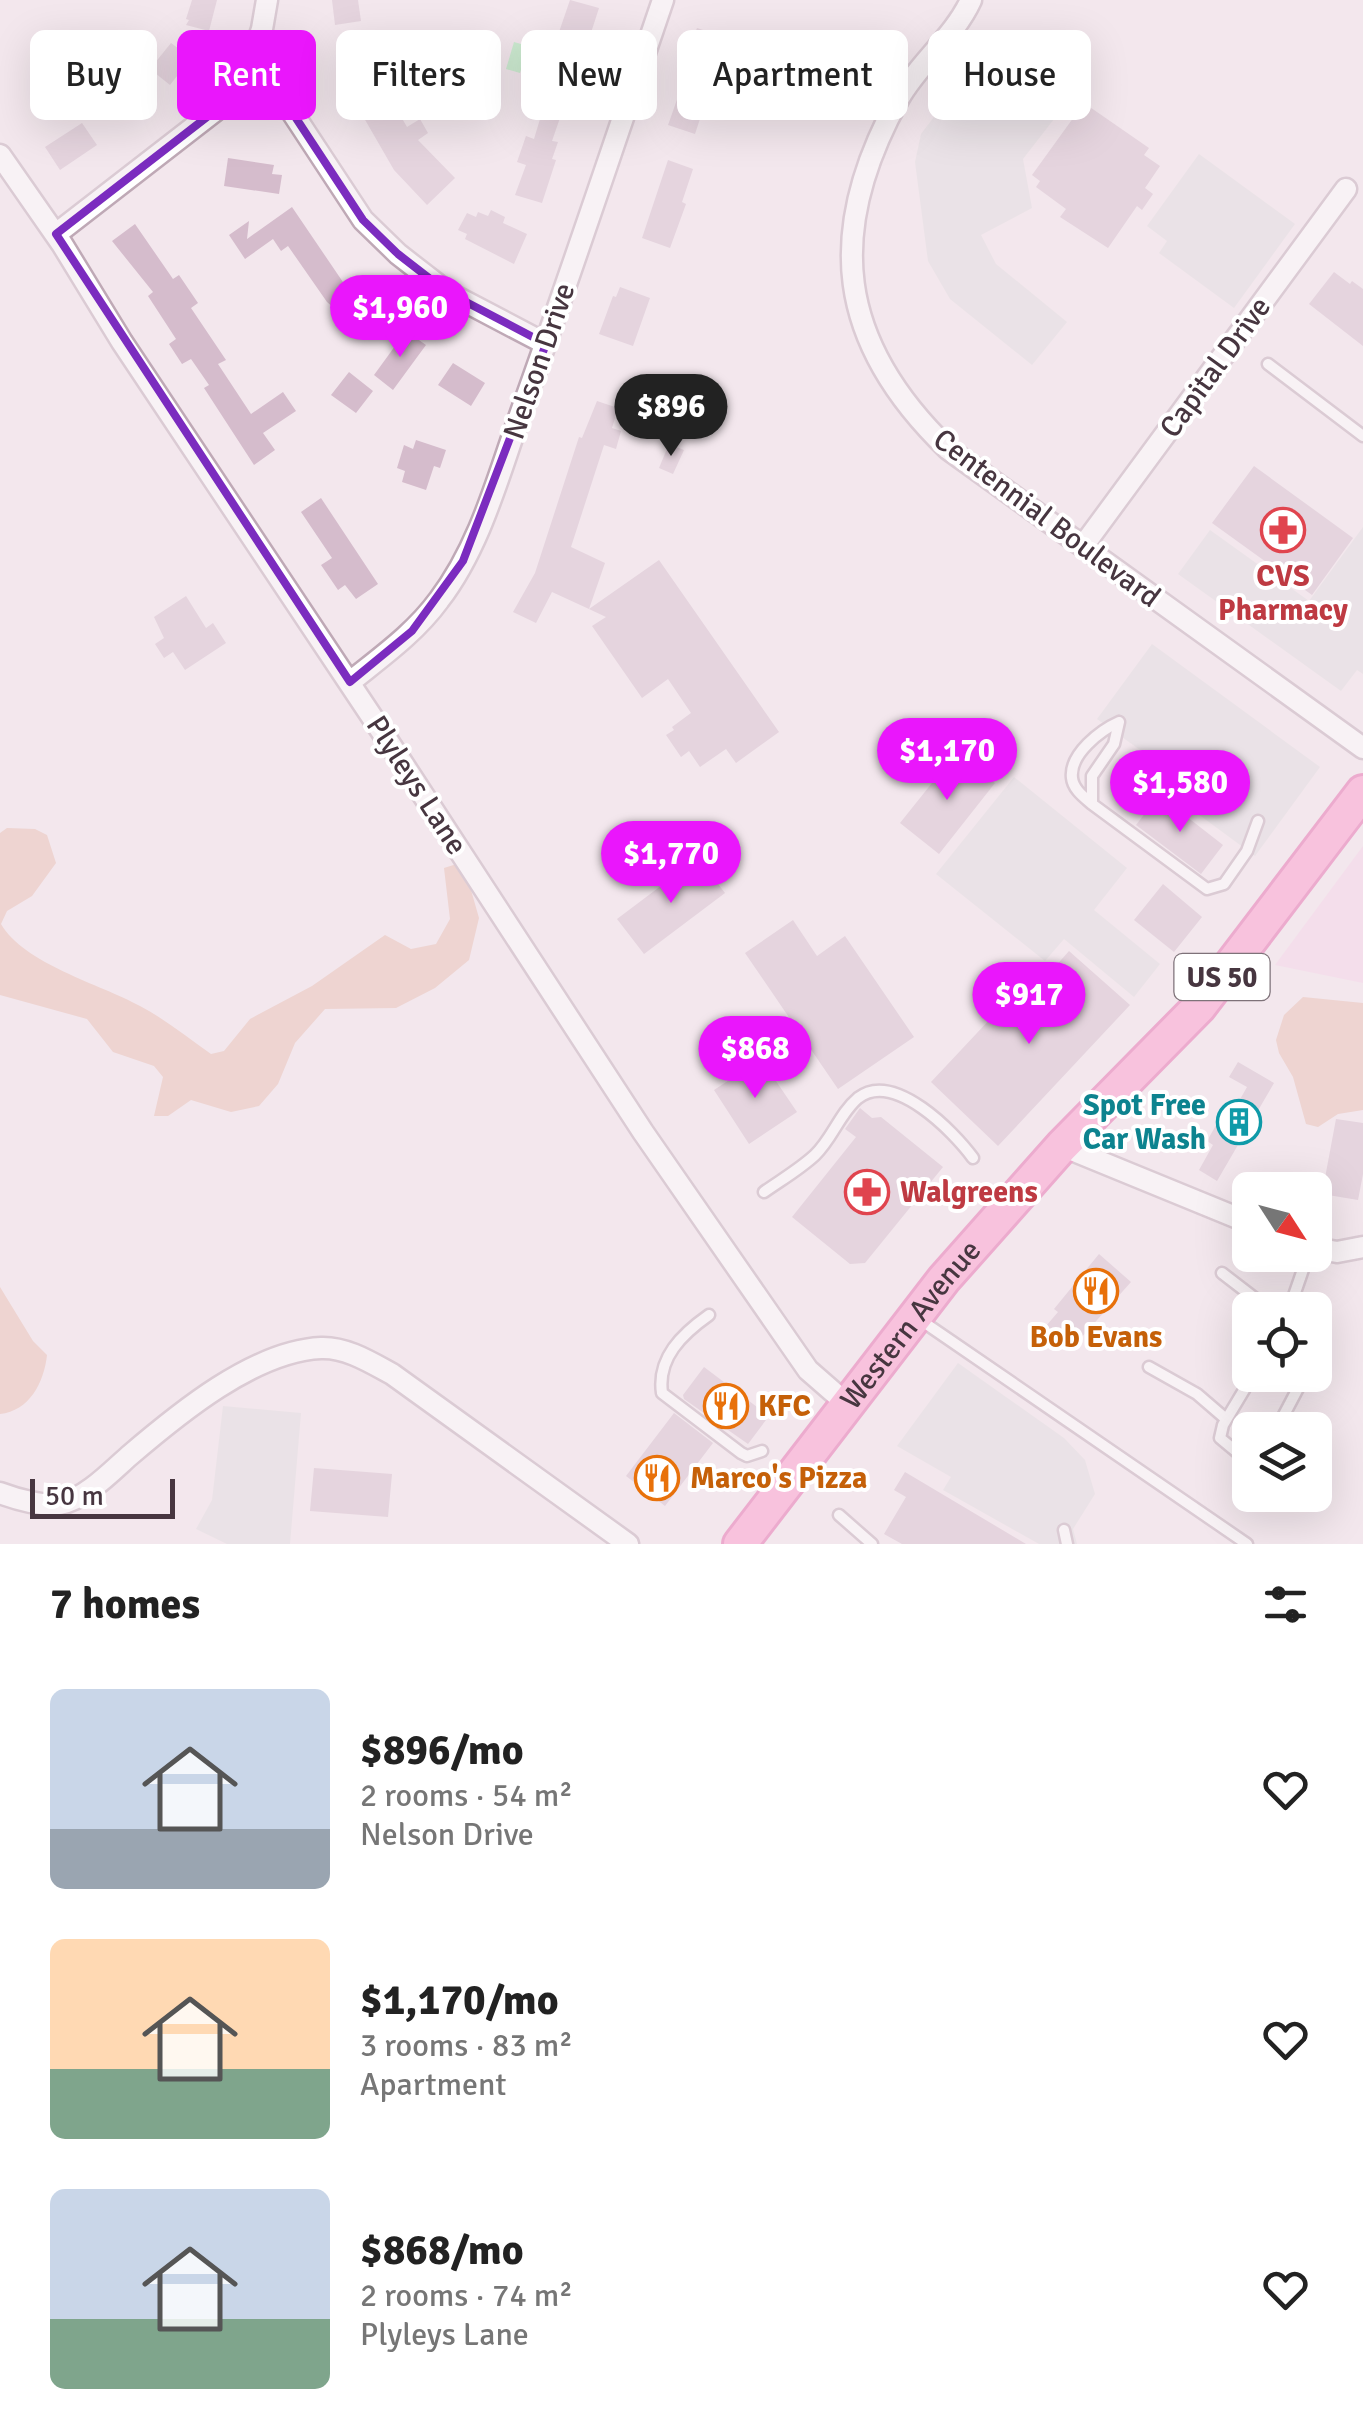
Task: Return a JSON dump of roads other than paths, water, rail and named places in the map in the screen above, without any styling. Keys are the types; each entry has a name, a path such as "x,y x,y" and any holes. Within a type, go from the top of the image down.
{"main road":[{"name":"Western Avenue","path":"740,1544 914,1315 1062,1146 1198,1007 1363,792"}],"street":[{"path":"262,30 267,0"},
{"name":"Nelson Drive","path":"350,682 412,631 440,599 484,516 663,0"},
{"name":"Centennial Boulevard","path":"971,0 901,94 866,174 850,258 866,338 918,420 948,449 1363,748"},
{"path":"56,234 203,120"},
{"path":"297,120 364,220 398,254 447,292 546,344"},
{"name":"Plyleys Lane","path":"0,155 56,234 122,342 653,1146 808,1370 847,1404"},
{"name":"Capital Drive","path":"1084,546 1346,189"},
{"path":"1062,1146 1232,1216"},
{"path":"1332,1251 1363,1247"},
{"path":"0,1494 60,1504 104,1480 196,1402 248,1371 294,1352 324,1348 360,1356 392,1374 628,1544"}],"lane":[{"path":"1268,364 1363,436"},
{"path":"1092,804 1092,776 1114,744 1119,722 1100,731 1073,765 1071,780 1092,804 1206,888 1224,884 1248,851 1258,822"},
{"path":"764,1192 816,1154 860,1097 884,1091 908,1097 958,1138 973,1158"},
{"path":"1222,1273 1247,1292"},
{"path":"709,1315 675,1344 664,1361 660,1375 662,1393 747,1456 762,1451"},
{"path":"914,1315 1247,1544"},
{"path":"1149,1366 1197,1394 1226,1419"},
{"path":"1232,1448 1220,1438 1243,1392"},
{"path":"839,1515 872,1544"},
{"path":"1064,1530 1067,1544"}],"place":[{"name":"CVS Pharmacy","path":"1283,530"},
{"name":"Spot Free Car Wash","path":"1239,1122"},
{"name":"Walgreens","path":"867,1192"},
{"name":"Bob Evans","path":"1096,1291"},
{"name":"KFC","path":"726,1406"},
{"name":"Marco's Pizza","path":"657,1478"}]}
